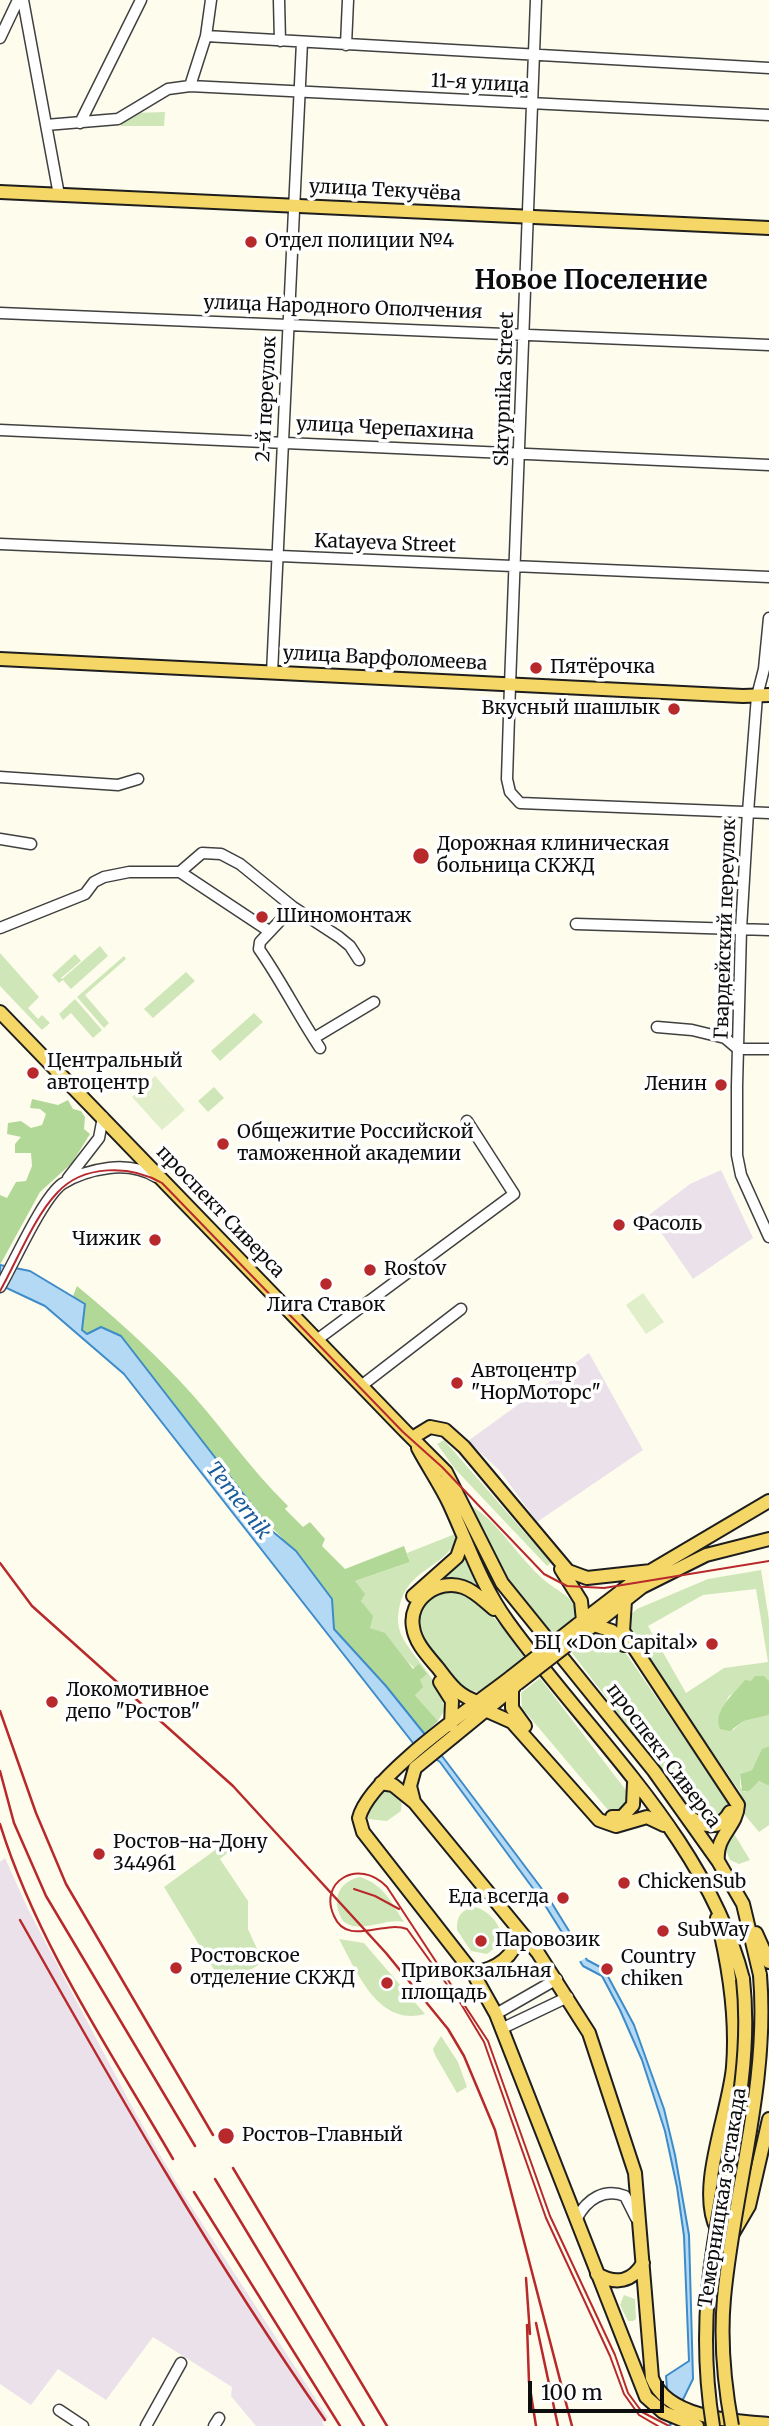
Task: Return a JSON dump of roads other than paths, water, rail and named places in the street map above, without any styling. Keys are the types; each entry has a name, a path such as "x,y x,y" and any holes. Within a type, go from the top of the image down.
{"main road":[{"name":"улица Текучёва","path":"0,192 769,228"},
{"name":"улица Варфоломеева","path":"0,659 763,695"},
{"name":"проспект Сиверса","path":"0,1012 446,1472 502,1583 685,1813 718,1861 743,1904 760,1975"},
{"path":"412,1438 425,1429 436,1427 454,1439 568,1572 587,1578 651,1571"},
{"name":"проспект Сиверса","path":"412,1438 439,1483 479,1577 507,1622 670,1829 721,1911 743,1979"},
{"path":"454,1439 572,1583 582,1601 585,1626"},
{"path":"769,1501 651,1571 513,1683 381,1783 361,1806 359,1818 363,1832 473,1973 496,2014 646,2397 663,2412 714,2423 769,2424"},
{"path":"585,1626 642,1587 706,1555 769,1539"},
{"path":"449,1730 452,1701 413,1647 405,1619 414,1595 457,1557 463,1540"},
{"path":"507,1622 477,1594 462,1586 439,1586 431,1590 415,1607 412,1620 418,1642 451,1686 463,1697 512,1722 599,1820 616,1825 647,1817 670,1829"},
{"path":"625,1601 623,1631 738,1805 733,1823 720,1839 718,1861"},
{"path":"585,1626 612,1631 619,1637 731,1801 730,1814 715,1826 705,1826 685,1813"},
{"path":"513,1683 511,1701 517,1717 603,1814 617,1818 626,1815 633,1805 634,1783"},
{"path":"414,1802 410,1779 417,1758"},
{"path":"381,1783 400,1790 414,1802 557,1979 589,2033 635,2173 652,2378 660,2396 697,2419"},
{"path":"703,1882 718,1920 730,1980 733,2038 733,2068 710,2188 710,2213 718,2230 708,2331 714,2423"},
{"path":"743,1904 769,1962"},
{"path":"473,1973 486,1970 509,1957 521,1933"},
{"name":"Темерницкая эстакада","path":"729,2424 723,2365 724,2298 762,2072 764,2022 760,1975"},
{"name":"Темерницкая эстакада","path":"714,2423 706,2368 707,2296 745,2070 747,2022 743,1979"},
{"path":"729,2424 720,2332 733,2232 749,2206 767,2143 769,2119"},
{"path":"718,2230 727,2225 733,2232"},
{"path":"597,2274 607,2280 627,2280 634,2276 643,2263"},
{"path":"610,2304 618,2287 626,2284 632,2284 645,2294"}],"street":[{"path":"0,38 18,0"},
{"path":"23,0 59,195"},
{"path":"80,124 141,0"},
{"path":"190,86 206,36 211,0"},
{"path":"279,0 280,41"},
{"path":"346,45 348,0"},
{"name":"Skrypnika Street","path":"536,0 510,685 507,779 510,792 520,803 748,812"},
{"path":"206,36 769,68"},
{"name":"2-й переулок","path":"272,673 302,42"},
{"name":"11-я улица","path":"47,124 80,124 118,119 168,89 190,86 769,115"},
{"name":"улица Народного Ополчения","path":"0,313 288,322 769,345"},
{"name":"улица Черепахина","path":"0,430 769,465"},
{"name":"Katayeva Street","path":"0,544 277,558 769,577"},
{"name":"Гвардейский переулок","path":"769,618 763,695 748,812 738,1049 738,1158 741,1175 769,1237"},
{"path":"0,777 118,785 138,779"},
{"path":"748,812 769,813"},
{"path":"0,839 31,844"},
{"path":"180,872 202,853 221,854 248,870 293,907 351,946 359,960"},
{"path":"0,928 85,894 94,881 104,877 129,872 180,872 269,931"},
{"path":"293,907 259,943 259,949 291,996 295,1012 320,1048"},
{"path":"576,924 769,930"},
{"path":"314,1038 374,1002"},
{"path":"657,1027 692,1030 725,1038 738,1049 769,1049"},
{"path":"0,1287 48,1201 91,1152 102,1131 103,1117"},
{"path":"318,1339 514,1194 467,1121"},
{"path":"120,1167 127,1157 129,1144"},
{"path":"62,1184 88,1171 120,1167 146,1171 163,1181"},
{"path":"361,1386 461,1309"},
{"path":"496,2014 557,1979"},
{"path":"502,2028 568,1997"},
{"path":"577,2218 595,2197 617,2193 629,2201 639,2228"},
{"path":"147,2426 181,2363"},
{"path":"59,2410 83,2426"}],"water":[{"name":"Temernik","path":"0,1265 30,1271 85,1304 82,1330 87,1334 101,1327 121,1336 272,1531 296,1551 332,1599 334,1629 386,1686 439,1752 548,1897 587,1960 604,1969 634,2025 664,2109 689,2235 693,2379 670,2426 666,2376 689,2361 684,2236 677,2187 665,2131 642,2060 602,1976 583,1966 543,1902 440,1762 413,1743 124,1374 45,1306 0,1285"}],"tram line":[{"path":"0,1291 41,1214 57,1193 68,1184 93,1172 108,1170 150,1177 162,1183 544,1574 567,1586 604,1588 769,1561"},
{"path":"658,2426 639,2415 624,2394 610,2356 546,2218 484,2042 461,2004 407,1929 398,1927 356,1931 340,1925 330,1904 331,1893 336,1884 344,1878 353,1874 364,1874 376,1878 387,1887 488,2041 550,2216 615,2355 628,2393 642,2412 669,2426"},
{"path":"354,1889 375,1896 399,1909"}],"railway":[{"path":"0,1563 32,1606 233,1786 386,1953 448,2029 464,2056 495,2130 572,2426"},
{"path":"0,1711 36,1813 66,1884 213,2135"},
{"path":"0,1771 14,1823 46,1896 195,2146"},
{"path":"0,1824 34,1912 55,1954 173,2159"},
{"path":"20,1920 129,2111 205,2236 325,2420"},
{"path":"233,2168 387,2426"},
{"path":"215,2179 364,2426"},
{"path":"194,2192 340,2426"},
{"path":"526,2278 530,2334"},
{"path":"536,2323 558,2426"},
{"path":"527,2325 529,2382 536,2426"}],"place":[{"name":"Отдел полиции №4","path":"251,242"},
{"name":"Пятёрочка","path":"536,668"},
{"name":"Вкусный шашлык","path":"674,709"},
{"name":"Дорожная клиническая больница СКЖД","path":"421,856"},
{"name":"Шиномонтаж","path":"262,917"},
{"name":"Центральный автоцентр","path":"33,1073"},
{"name":"Ленин","path":"721,1085"},
{"name":"Общежитие Российской таможенной академии","path":"223,1144"},
{"name":"Фасоль","path":"619,1225"},
{"name":"Чижик","path":"155,1240"},
{"name":"Rostov","path":"370,1270"},
{"name":"Лига Ставок","path":"326,1284"},
{"name":"Автоцентр \"НорМоторс\"","path":"457,1383"},
{"name":"БЦ «Don Capital»","path":"712,1644"},
{"name":"Локомотивное депо \"Ростов\"","path":"52,1702"},
{"name":"Ростов-на-Дону 344961","path":"99,1854"},
{"name":"ChickenSub","path":"624,1883"},
{"name":"Еда всегда","path":"563,1898"},
{"name":"SubWay","path":"663,1931"},
{"name":"Паровозик","path":"481,1941"},
{"name":"Ростовское отделение СКЖД","path":"176,1968"},
{"name":"Country chiken","path":"607,1969"},
{"name":"Привокзальная площадь","path":"387,1983"},
{"name":"Ростов-Главный","path":"226,2136"}],"district":[{"name":"Новое Поселение","path":"591,282"}]}
